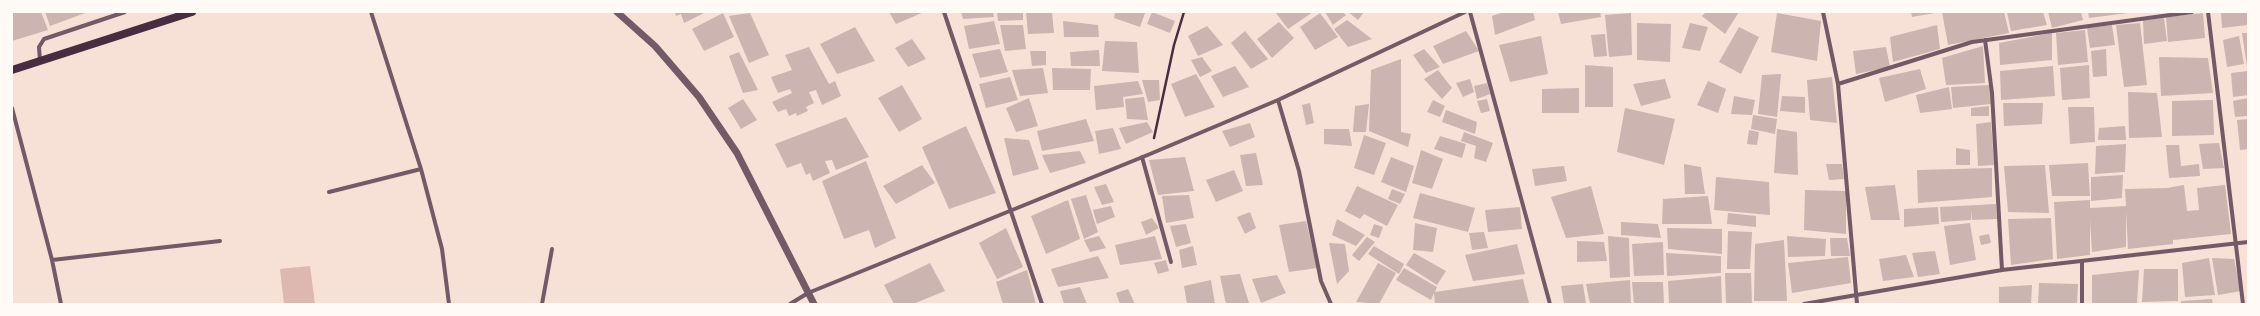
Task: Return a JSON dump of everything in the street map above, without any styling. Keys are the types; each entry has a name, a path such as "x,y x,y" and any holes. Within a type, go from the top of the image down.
{"main road":[{"path":"12,70 192,12"}],"street":[{"path":"40,62 39,47 44,39 125,12"},
{"path":"371,12 421,169 442,249 449,304"},
{"path":"617,12 642,32 673,66 699,97 729,140 814,304"},
{"path":"944,12 1042,304"},
{"path":"790,304 808,293 1150,154 1278,100 1465,12"},
{"path":"1470,12 1550,304"},
{"path":"1823,12 1838,84 1857,304"},
{"path":"1838,84 1944,50 1985,40 2192,12"},
{"path":"2208,12 2243,304"},
{"path":"1985,40 1992,93 2002,270"},
{"path":"1278,100 1299,171 1321,281 1331,304"},
{"path":"12,108 52,260 61,304"},
{"path":"1142,157 1170,262"},
{"path":"329,192 421,169"},
{"path":"52,260 220,241"},
{"path":"1804,304 2002,270 2248,242"},
{"path":"542,304 552,249"},
{"path":"2082,261 2082,304"}],"path":[{"path":"1150,154 1174,45 1184,12"}],"shaded area":[{"path":"310,266 315,304 284,304 280,269"}],"building":[{"path":"12,12 41,12 48,30 12,41"},
{"path":"45,12 88,12 50,26"},
{"path":"675,12 706,12 684,23 681,14 676,16"},
{"path":"889,12 924,12 896,24"},
{"path":"961,12 993,12 994,17 963,19"},
{"path":"997,12 1023,12 1023,20 998,21"},
{"path":"1026,12 1052,12 1054,33 1028,34"},
{"path":"1115,12 1145,13 1140,27 1114,18"},
{"path":"1152,12 1175,21 1170,33 1147,24"},
{"path":"1313,12 1288,29 1276,13"},
{"path":"1325,12 1343,12 1346,15 1333,25"},
{"path":"1348,12 1364,12 1358,20"},
{"path":"1504,12 1533,12 1535,20 1495,35 1492,16"},
{"path":"1558,12 1600,12 1601,17 1561,24"},
{"path":"1706,12 1739,12 1725,34 1702,16"},
{"path":"1911,12 1935,12 1935,13 1912,17"},
{"path":"1942,12 2004,12 2009,33 1948,45"},
{"path":"2007,12 2043,12 2047,25 2011,31"},
{"path":"2048,12 2081,12 2083,20 2052,28"},
{"path":"2088,12 2128,12 2128,13 2089,18"},
{"path":"2221,12 2248,12 2248,25 2222,28"},
{"path":"723,13 734,37 704,51 692,29"},
{"path":"750,13 769,55 749,63 729,16"},
{"path":"1320,13 1338,37 1315,50 1300,27"},
{"path":"1631,13 1632,55 1609,57 1605,15"},
{"path":"1777,13 1821,21 1817,61 1771,52"},
{"path":"2203,13 2205,38 2168,42 2166,17"},
{"path":"2164,18 2167,41 2144,44 2143,20"},
{"path":"1347,20 1372,39 1348,47 1334,29"},
{"path":"994,21 1000,44 969,49 964,26"},
{"path":"1063,21 1098,25 1099,37 1064,37"},
{"path":"1279,22 1294,38 1272,58 1257,39"},
{"path":"1637,23 1671,24 1670,62 1637,60"},
{"path":"1690,23 1708,27 1700,51 1682,48"},
{"path":"2140,23 2147,85 2124,87 2116,25"},
{"path":"1000,25 1023,25 1026,49 1005,51"},
{"path":"1937,25 1940,49 1893,62 1890,37"},
{"path":"2112,25 2115,45 2090,48 2087,28"},
{"path":"1207,26 1223,45 1198,56 1188,36"},
{"path":"855,27 875,61 837,74 820,44"},
{"path":"1739,27 1759,37 1741,74 1719,62"},
{"path":"2085,30 2088,62 2058,65 2056,33"},
{"path":"1245,31 1268,59 1251,69 1231,43"},
{"path":"1466,31 1479,51 1443,64 1433,46"},
{"path":"2052,33 2052,60 2000,65 1999,43"},
{"path":"2242,33 2248,33 2247,67"},
{"path":"1605,34 1607,56 1594,57 1591,35"},
{"path":"1541,36 1548,74 1510,82 1499,45"},
{"path":"2239,36 2244,64 2227,67 2223,40"},
{"path":"912,39 926,59 908,67 895,48"},
{"path":"1105,41 1137,42 1139,73 1102,71"},
{"path":"1983,46 1985,83 1946,85 1942,58"},
{"path":"809,47 829,84 835,81 841,96 822,105 816,90 809,92 814,103 806,107 808,111 797,116 796,113 789,116 786,109 778,112 772,102 792,93 790,89 778,93 771,77 792,70 785,55"},
{"path":"1886,47 1890,67 1856,74 1853,51"},
{"path":"1000,49 1008,72 980,78 972,54"},
{"path":"1424,49 1440,67 1426,73 1413,55"},
{"path":"2106,49 2107,76 2093,77 2091,51"},
{"path":"1099,50 1100,66 1071,66 1070,52"},
{"path":"1030,51 1046,51 1046,65 1032,66"},
{"path":"739,52 758,90 743,93 729,56"},
{"path":"1202,57 1212,71 1200,77 1191,60"},
{"path":"2159,57 2208,58 2213,93 2161,96"},
{"path":"1401,59 1401,132 1411,134 1408,147 1369,131 1371,70"},
{"path":"1585,65 1613,67 1613,107 1585,107"},
{"path":"2089,65 2090,98 2062,100 2060,68"},
{"path":"1235,66 1249,87 1223,97 1211,76"},
{"path":"2053,66 2055,96 2001,100 2000,71"},
{"path":"1043,68 1048,93 1020,96 1012,70"},
{"path":"1052,68 1091,69 1090,90 1053,90"},
{"path":"1920,69 1926,89 1885,102 1879,78"},
{"path":"1438,70 1452,88 1442,99 1424,79"},
{"path":"2248,71 2248,95 2233,97 2231,73"},
{"path":"1196,74 1215,107 1185,117 1171,84"},
{"path":"1781,74 1777,117 1758,114 1762,75"},
{"path":"1010,77 1018,100 986,108 979,84"},
{"path":"1832,77 1837,123 1810,120 1807,80"},
{"path":"1470,79 1474,92 1463,97 1456,83"},
{"path":"1665,79 1671,98 1641,106 1633,84"},
{"path":"1142,80 1159,80 1160,100 1148,102"},
{"path":"1138,81 1143,94 1123,97 1124,107 1096,110 1094,86"},
{"path":"1708,81 1726,89 1718,113 1697,105"},
{"path":"1487,83 1490,94 1477,99 1474,86"},
{"path":"902,85 922,119 899,132 878,98"},
{"path":"1990,85 1991,104 1953,108 1951,87"},
{"path":"1949,87 1952,109 1920,113 1916,95"},
{"path":"1579,88 1579,113 1542,113 1542,89"},
{"path":"2128,92 2157,93 2162,137 2129,138"},
{"path":"1734,96 1755,100 1752,115 1731,114"},
{"path":"1782,96 1805,97 1805,113 1780,111"},
{"path":"1144,97 1148,120 1127,119 1125,99"},
{"path":"1029,98 1038,126 1016,132 1006,108"},
{"path":"2248,98 2248,116 2235,117 2233,101"},
{"path":"743,99 757,120 741,129 728,108"},
{"path":"1487,99 1490,111 1481,113 1477,101"},
{"path":"1433,100 1445,106 1440,117 1427,112"},
{"path":"2213,100 2214,135 2172,136 2172,101"},
{"path":"1310,103 1314,123 1306,125 1302,105"},
{"path":"2003,103 2043,103 2042,124 2004,126"},
{"path":"1369,104 1366,132 1353,132 1355,106"},
{"path":"1989,106 1989,116 1971,116 1971,108"},
{"path":"2068,107 2094,107 2095,142 2070,144"},
{"path":"1625,108 1675,119 1664,165 1617,152"},
{"path":"1446,110 1477,122 1475,134 1442,122"},
{"path":"1753,115 1777,119 1775,134 1751,129"},
{"path":"846,117 869,157 836,170 832,160 825,161 830,173 813,181 810,173 806,175 801,163 787,168 775,144"},
{"path":"1086,119 1094,141 1042,151 1037,131"},
{"path":"2248,119 2248,149 2240,150 2237,120"},
{"path":"1147,122 1153,132 1126,144 1119,128"},
{"path":"1991,122 1994,165 1978,166 1976,124"},
{"path":"1250,123 1255,137 1230,147 1222,131"},
{"path":"966,126 996,193 949,209 922,147"},
{"path":"2125,126 2126,140 2098,140 2099,128"},
{"path":"1113,128 1121,149 1099,154 1095,131"},
{"path":"1324,129 1349,129 1352,146 1324,144"},
{"path":"1777,129 1797,132 1798,175 1774,173"},
{"path":"1749,130 1759,132 1757,145 1747,144"},
{"path":"1464,132 1493,143 1486,162 1474,158 1476,146 1461,141"},
{"path":"1364,135 1386,143 1374,175 1354,168"},
{"path":"1440,136 1466,144 1462,158 1434,149"},
{"path":"1004,138 1029,140 1039,169 1013,176"},
{"path":"2219,143 2224,168 2203,169 2199,144"},
{"path":"2126,144 2125,172 2095,174 2096,146"},
{"path":"2166,145 2179,145 2181,166 2199,164 2200,176 2169,178"},
{"path":"1956,148 1970,150 1970,165 1956,165"},
{"path":"1421,150 1443,159 1432,189 1412,183"},
{"path":"1080,151 1086,163 1050,173 1042,155"},
{"path":"1256,153 1263,185 1246,186 1240,155"},
{"path":"1185,157 1194,191 1158,195 1149,160"},
{"path":"1391,157 1414,166 1406,192 1381,182"},
{"path":"866,161 896,238 875,248 869,230 844,239 822,181"},
{"path":"2088,163 2090,196 2052,196 2049,165"},
{"path":"1684,164 1701,167 1705,194 1685,194"},
{"path":"1826,164 1842,164 1844,179 1829,180"},
{"path":"922,165 935,183 896,204 883,186"},
{"path":"2045,165 2049,213 2008,212 2004,166"},
{"path":"1564,166 1567,181 1535,186 1532,169"},
{"path":"1992,168 1992,197 1918,203 1917,170"},
{"path":"1234,170 1243,191 1216,202 1206,180"},
{"path":"2123,175 2122,198 2091,201 2091,177"},
{"path":"1716,177 1769,182 1770,215 1714,210"},
{"path":"1106,184 1114,202 1102,205 1094,187"},
{"path":"1895,185 1900,220 1871,220 1865,187"},
{"path":"2184,185 2187,211 2199,210 2197,188 2225,185 2231,234 2173,240 2173,244 2128,249 2126,211 2126,247 2092,252 2090,220 2090,255 2057,259 2054,202 2090,200 2090,208 2126,206 2125,189 2167,188"},
{"path":"1357,186 1398,205 1387,226 1364,214 1360,219 1345,211"},
{"path":"1591,186 1604,234 1566,238 1551,197"},
{"path":"1392,189 1405,194 1400,204 1388,199"},
{"path":"1805,190 1846,191 1846,234 1804,230"},
{"path":"1420,193 1475,208 1468,232 1413,218"},
{"path":"1086,195 1098,232 1084,239 1071,199"},
{"path":"1189,195 1194,218 1166,223 1162,196"},
{"path":"1708,196 1712,224 1662,224 1663,199"},
{"path":"1068,200 1080,239 1046,254 1031,216"},
{"path":"1996,204 1997,219 1972,220 1971,210 1971,220 1941,222 1940,207"},
{"path":"1111,206 1115,217 1097,224 1093,210"},
{"path":"1520,207 1522,229 1488,232 1485,210"},
{"path":"1938,207 1939,224 1904,227 1904,209"},
{"path":"1250,212 1256,228 1245,234 1237,217"},
{"path":"1728,213 1756,216 1756,227 1727,224"},
{"path":"1152,218 1159,228 1146,235 1141,222"},
{"path":"2051,218 2053,259 2011,265 2008,219"},
{"path":"1337,219 1365,235 1356,246 1332,235"},
{"path":"1306,221 1317,268 1289,272 1279,225"},
{"path":"1621,222 1658,224 1661,238 1621,235"},
{"path":"1415,223 1437,228 1433,252 1413,250"},
{"path":"1970,223 1976,260 1950,265 1944,226"},
{"path":"1186,224 1191,243 1176,247 1170,226"},
{"path":"1374,224 1383,227 1379,238 1370,235"},
{"path":"1006,228 1023,267 997,279 979,243"},
{"path":"1667,228 1722,229 1722,254 1668,249"},
{"path":"1728,231 1752,232 1750,269 1727,269"},
{"path":"1484,232 1488,248 1472,250 1469,233"},
{"path":"1989,234 1991,243 1981,245 1979,236"},
{"path":"1099,236 1106,248 1090,252 1084,240"},
{"path":"1155,236 1162,259 1120,265 1115,245"},
{"path":"1608,236 1629,238 1630,277 1610,278"},
{"path":"1787,236 1826,239 1825,256 1788,257"},
{"path":"1367,237 1375,242 1359,261 1352,255"},
{"path":"1830,238 1847,238 1850,256 1831,256"},
{"path":"1784,240 1787,301 1754,301 1755,244"},
{"path":"1577,241 1604,242 1607,261 1577,262"},
{"path":"1663,242 1664,275 1634,276 1632,244"},
{"path":"1329,243 1345,244 1349,271 1337,284"},
{"path":"1517,244 1525,274 1473,281 1465,255"},
{"path":"1193,246 1197,265 1182,268 1179,250"},
{"path":"1374,246 1404,264 1399,274 1368,254"},
{"path":"1935,251 1940,274 1918,277 1912,253"},
{"path":"1414,253 1446,271 1437,285 1406,265"},
{"path":"1666,253 1721,256 1721,273 1667,276"},
{"path":"1906,255 1914,277 1883,281 1879,259"},
{"path":"1098,256 1109,278 1058,287 1051,269"},
{"path":"1848,257 1851,283 1792,293 1788,263"},
{"path":"2209,258 2215,295 2185,297 2182,263"},
{"path":"2212,258 2234,259 2241,291 2218,295"},
{"path":"1166,260 1169,271 1158,274 1154,263"},
{"path":"930,263 945,291 913,304 894,304 884,285"},
{"path":"1378,263 1396,273 1379,304 1356,302"},
{"path":"1404,268 1437,287 1435,292 1523,279 1529,303 1435,304 1434,293 1431,300 1396,280"},
{"path":"2144,269 2178,269 2178,301 2142,302"},
{"path":"1027,270 1036,304 1003,304 996,282"},
{"path":"2139,270 2137,304 2092,304 2092,275"},
{"path":"1725,273 1751,273 1752,304 1726,304"},
{"path":"1240,274 1249,303 1226,304 1220,276"},
{"path":"1277,275 1286,293 1261,303 1252,279"},
{"path":"1721,276 1722,304 1669,304 1668,281"},
{"path":"1211,280 1215,304 1187,304 1184,286"},
{"path":"1630,280 1631,304 1590,304 1586,284"},
{"path":"1632,282 1663,282 1664,304 1634,304"},
{"path":"2039,283 2078,284 2077,304 2038,304"},
{"path":"1583,284 1586,304 1564,304 1561,286"},
{"path":"2032,285 2031,304 1999,304 1999,287"},
{"path":"1080,287 1087,304 1064,304 1060,291"},
{"path":"1128,289 1135,304 1120,304 1116,293"},
{"path":"2212,299 2213,304 2181,304 2181,301"}]}
